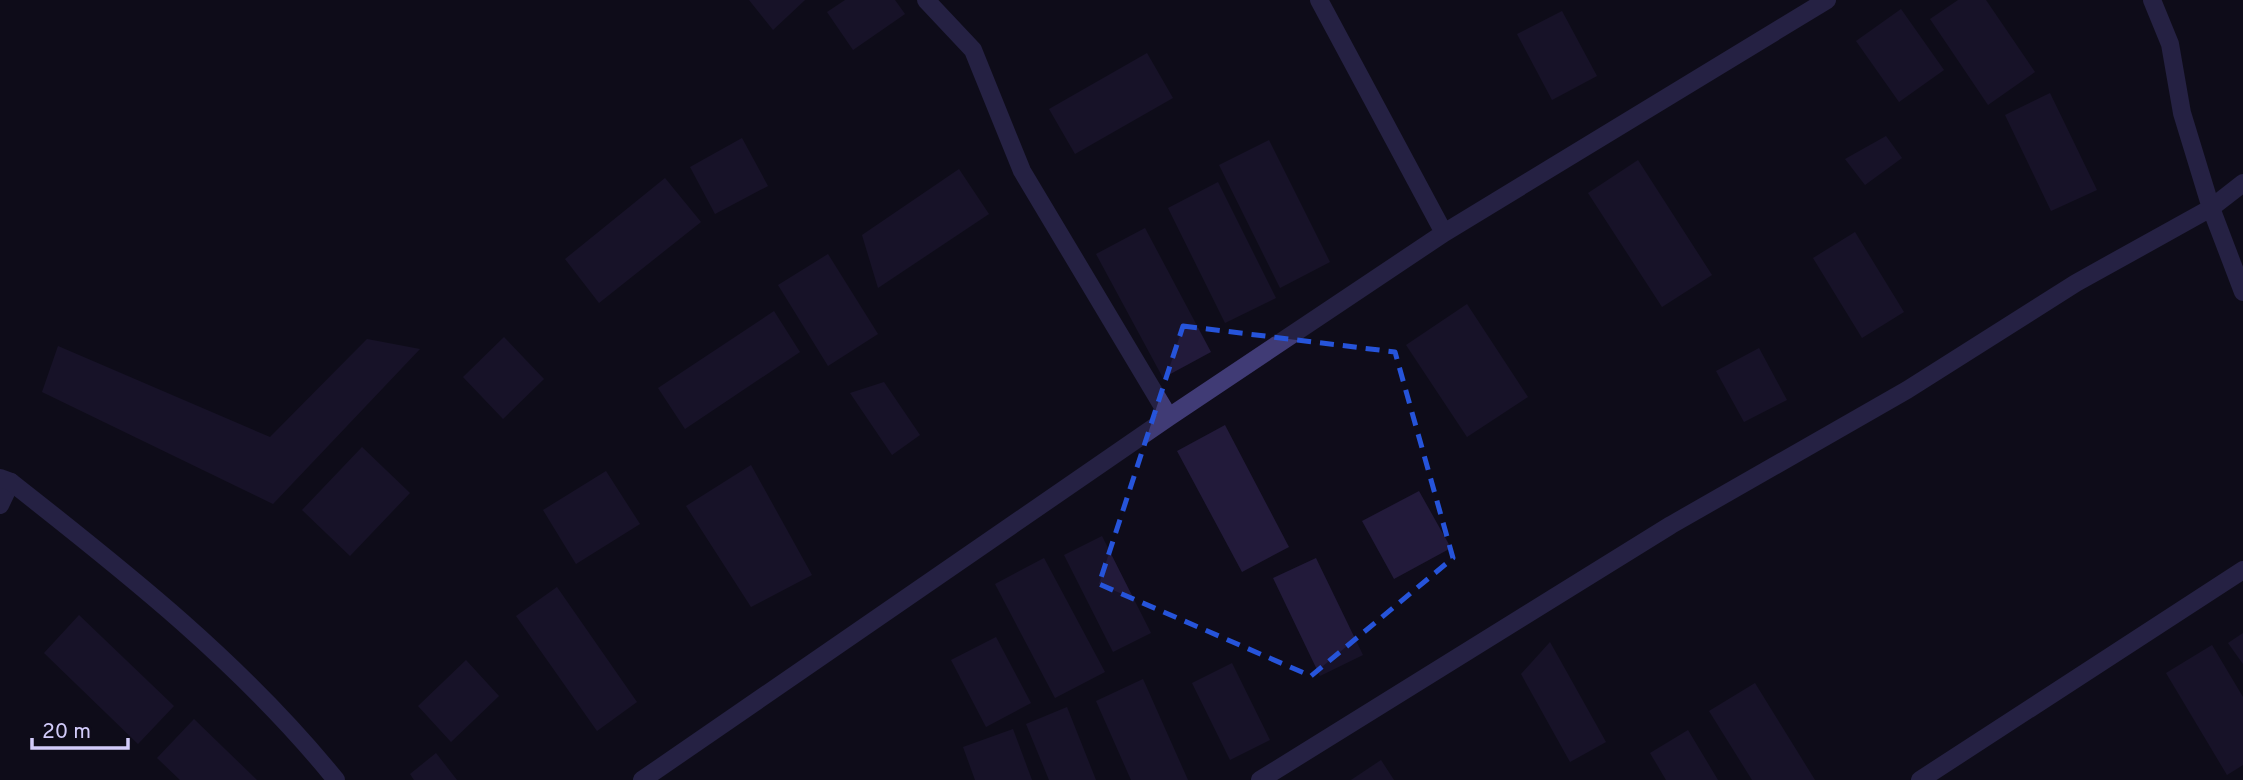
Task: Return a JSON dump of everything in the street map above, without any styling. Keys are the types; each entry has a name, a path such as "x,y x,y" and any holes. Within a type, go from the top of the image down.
{"street":[{"path":"926,0 973,50 1022,171 1168,417"},
{"path":"1319,0 1444,233"},
{"path":"642,780 1168,417 1444,233 1827,0"},
{"path":"2152,0 2170,44 2182,113 2211,208 2243,292"},
{"path":"1259,780 1671,525 1907,390 2076,283 2211,208 2243,183"},
{"path":"0,505 6,480 165,605 295,729 336,780"},
{"path":"1920,780 2243,570"}],"highlighted area":[{"path":"1183,326 1395,352 1453,558 1311,676 1099,584"}],"building":[{"path":"749,0 805,0 773,30"},
{"path":"845,0 895,0 905,14 853,50 827,12"},
{"path":"1958,0 1986,0 2035,72 1988,105 1930,19"},
{"path":"1901,9 1944,70 1899,102 1856,41"},
{"path":"1562,11 1597,76 1552,100 1517,34"},
{"path":"1147,53 1173,98 1075,154 1049,109"},
{"path":"2050,93 2097,190 2051,211 2005,115"},
{"path":"1886,136 1902,158 1865,185 1845,159"},
{"path":"742,138 768,186 715,214 690,167"},
{"path":"1269,140 1330,262 1280,288 1219,165"},
{"path":"1638,160 1712,275 1662,307 1588,193"},
{"path":"959,169 989,214 878,288 862,235"},
{"path":"665,178 701,222 599,303 565,259"},
{"path":"1218,182 1276,298 1225,323 1168,208"},
{"path":"1145,228 1211,352 1163,378 1096,254"},
{"path":"1855,232 1904,312 1862,338 1813,258"},
{"path":"828,254 878,334 828,366 778,285"},
{"path":"1467,304 1528,397 1467,437 1406,345"},
{"path":"774,311 800,352 685,429 658,388"},
{"path":"504,337 544,379 503,419 463,377"},
{"path":"367,339 420,349 273,504 42,392 58,346 270,437"},
{"path":"1759,348 1787,400 1744,422 1716,371"},
{"path":"884,382 920,435 892,455 850,393"},
{"path":"1225,425 1289,547 1242,572 1177,451"},
{"path":"362,447 410,493 350,556 302,510"},
{"path":"751,465 812,575 751,607 686,506"},
{"path":"606,471 640,524 576,564 543,510"},
{"path":"1419,491 1451,548 1394,579 1362,521"},
{"path":"1102,536 1151,633 1113,652 1064,555"},
{"path":"1044,558 1105,672 1055,698 995,584"},
{"path":"1316,558 1363,655 1320,676 1273,578"},
{"path":"557,587 637,702 597,731 516,616"},
{"path":"79,615 174,706 138,744 44,653"},
{"path":"2243,633 2243,664 2228,643"},
{"path":"996,637 1031,703 986,727 951,660"},
{"path":"1550,642 1606,742 1570,762 1521,674"},
{"path":"2212,645 2243,697 2243,765 2227,775 2166,673"},
{"path":"466,660 499,696 451,742 418,706"},
{"path":"1232,663 1270,740 1230,760 1192,683"},
{"path":"1143,679 1188,780 1131,780 1096,701"},
{"path":"1755,683 1815,780 1752,780 1709,711"},
{"path":"1067,707 1096,780 1049,780 1026,724"},
{"path":"194,719 257,780 180,780 157,758"},
{"path":"1013,729 1032,780 975,780 963,747"},
{"path":"1688,730 1718,780 1666,780 1650,753"},
{"path":"436,753 457,780 414,780 410,774"},
{"path":"1381,760 1394,780 1351,780"}]}
